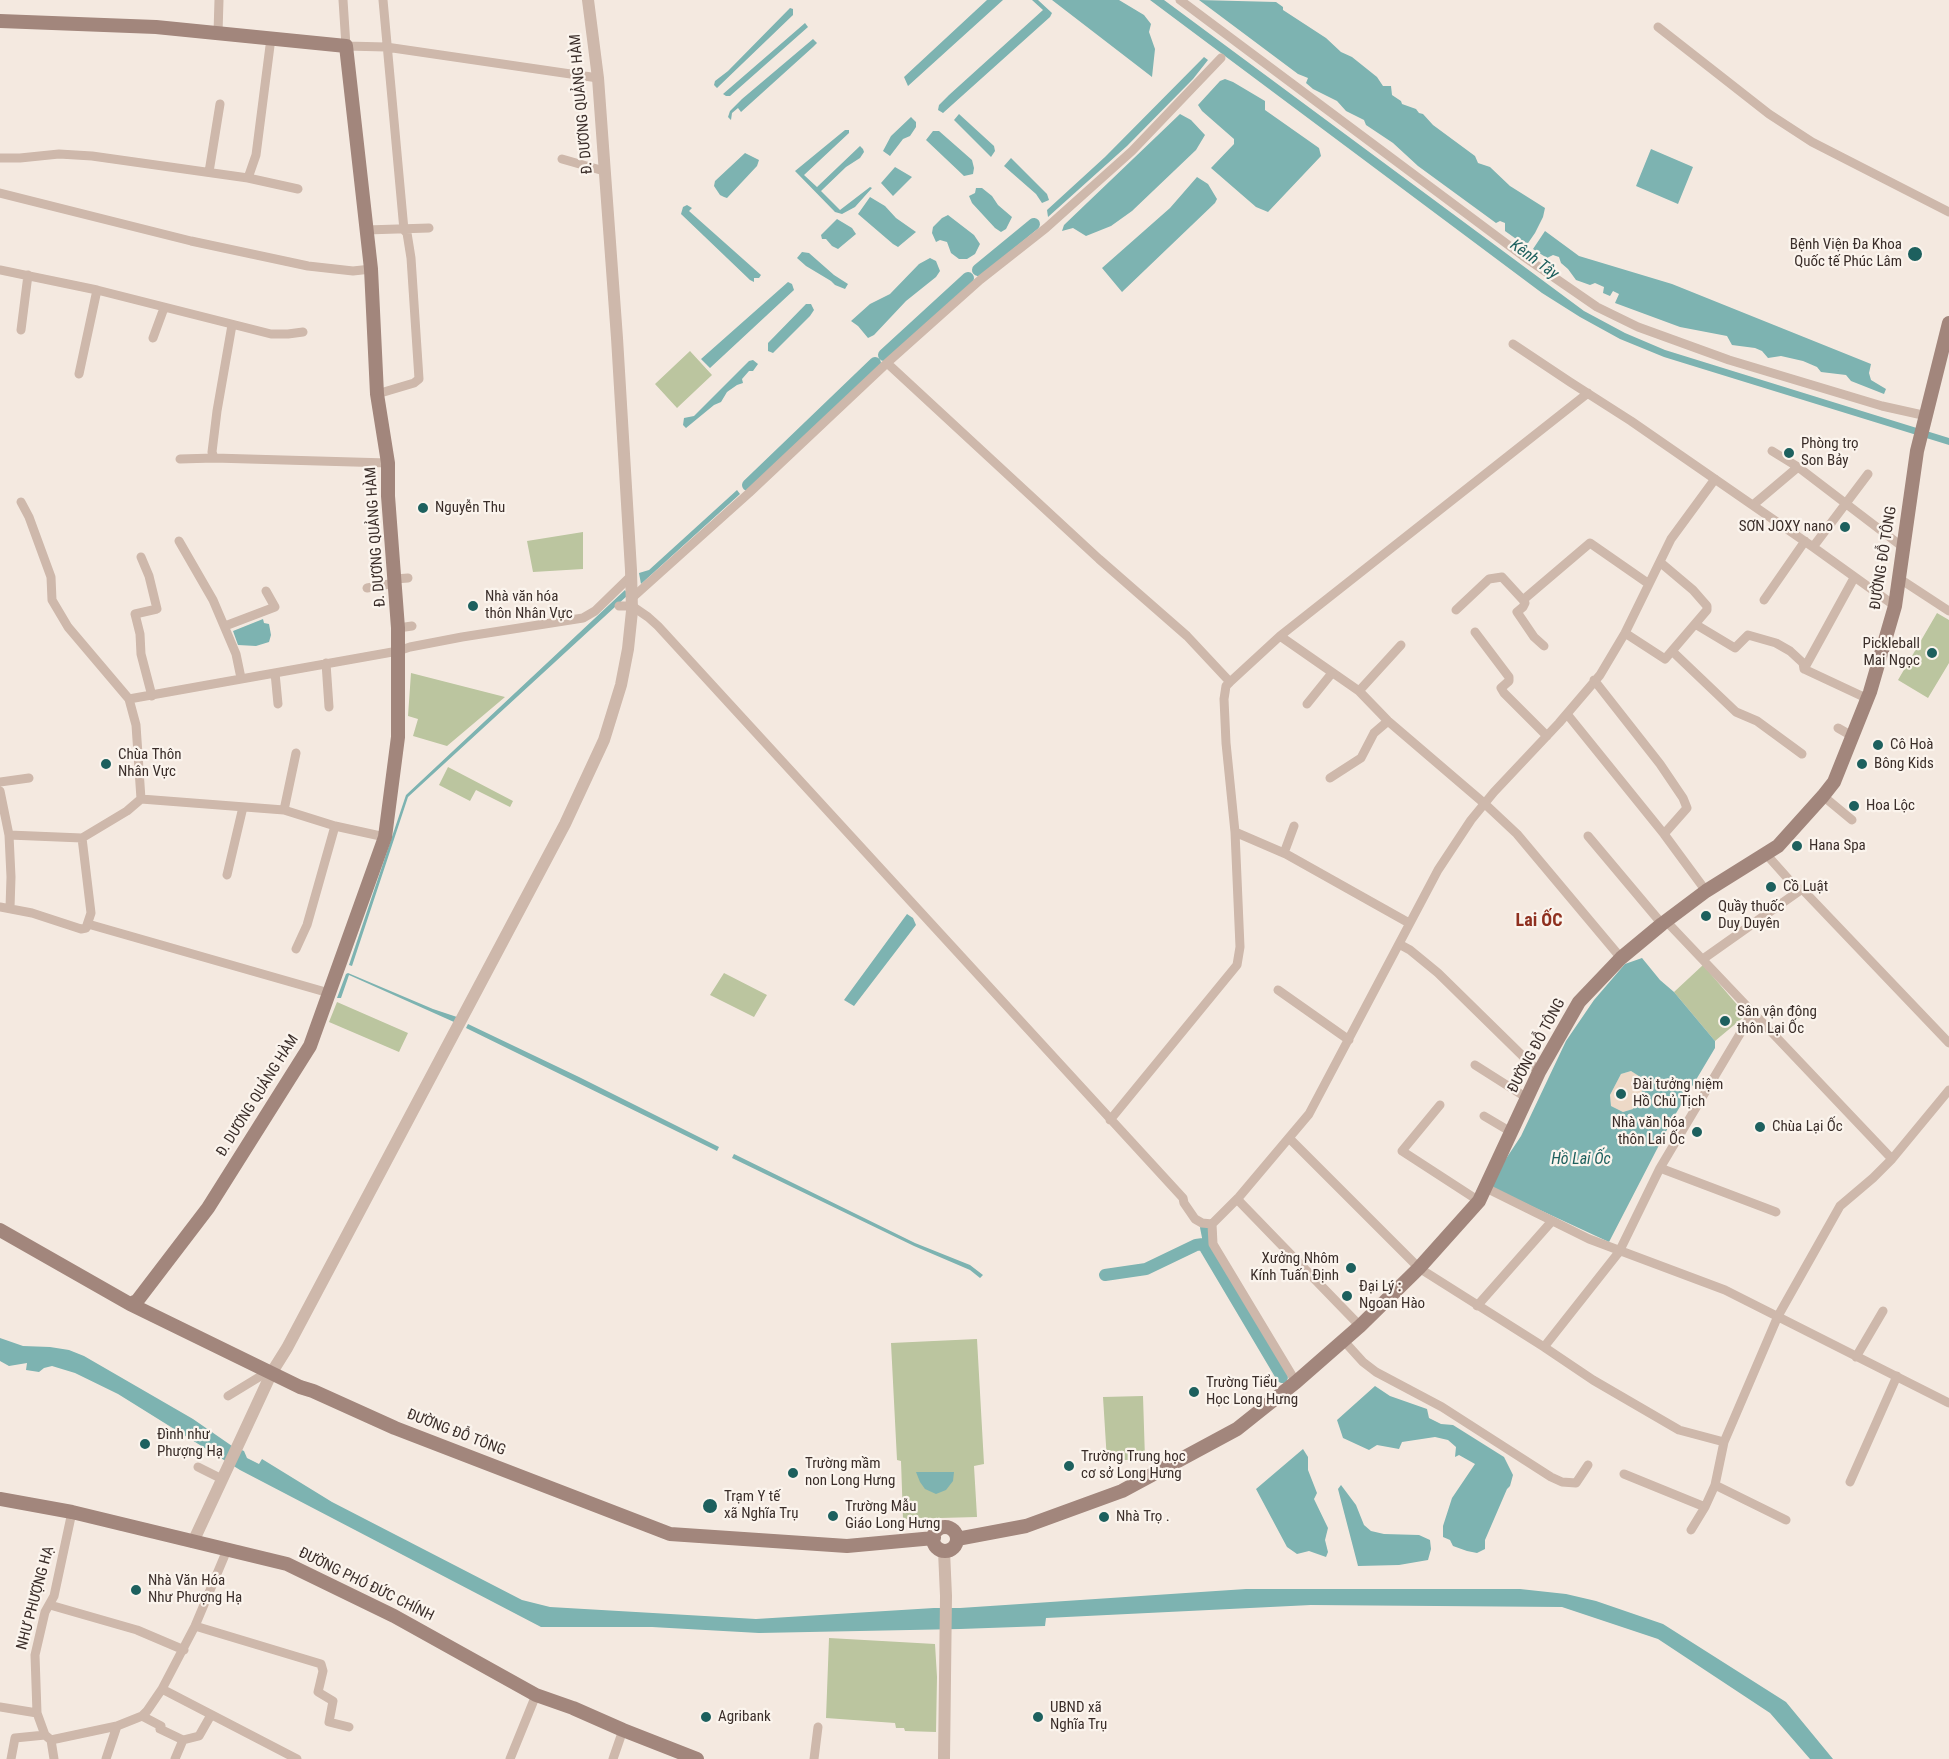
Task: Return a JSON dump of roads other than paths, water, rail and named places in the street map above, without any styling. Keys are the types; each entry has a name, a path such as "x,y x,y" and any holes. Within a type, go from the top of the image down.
{"main road":[{"path":"0,21 156,27 346,46"},
{"name":"Đ. DƯƠNG QUẢNG HÀM","path":"130,1304 137,1301 208,1208 310,1046 385,837 398,737 398,651 405,627 387,496 388,463 376,394 371,269 346,46"},
{"name":"ĐƯỜNG ĐỖ TÔNG","path":"957,1539 1026,1526 1122,1491 1238,1429 1296,1382 1360,1326 1419,1268 1482,1194 1539,1072 1579,1002 1621,958 1664,922 1706,891 1778,846 1834,783 1870,692 1895,606 1917,451 1949,323"},
{"name":"ĐƯỜNG ĐỖ TÔNG","path":"0,1230 130,1304 300,1387 395,1428 670,1534 847,1546 934,1538"},
{"name":"ĐƯỜNG PHÓ ĐỨC CHÍNH","path":"0,1500 72,1512 287,1564 394,1616 536,1695 697,1759"},
{"path":"944,1528 953,1530 957,1539 952,1548 944,1551 937,1547 934,1538 937,1531 944,1528"}],"street":[{"path":"218,33 219,0"},
{"path":"343,0 346,46 386,47 598,78"},
{"path":"376,394 414,383 419,379 411,258 407,233 404,230 383,0"},
{"name":"Đ. DƯƠNG QUẢNG HÀM","path":"193,1542 241,1441 270,1372 287,1348 565,824 604,740 621,685 628,648 628,603 632,575 598,78 588,0"},
{"path":"1180,0 1523,256 1597,307 1638,327 1729,360 1926,417"},
{"path":"1658,27 1769,114 1812,142 1949,212"},
{"path":"248,178 256,155 270,38"},
{"path":"1212,1224 1202,1223 1195,1219 1183,1198 666,635 648,617 628,603 887,363 980,280 1046,228 1132,151 1221,58"},
{"path":"209,172 220,104"},
{"path":"0,158 59,154 92,156 248,178 298,189"},
{"path":"562,159 604,171"},
{"path":"0,193 191,241 308,266 353,271 371,269"},
{"path":"366,230 429,228"},
{"path":"0,270 97,290 271,334 303,332"},
{"path":"21,330 28,275"},
{"path":"79,374 97,290"},
{"path":"153,338 164,308"},
{"path":"214,458 212,452 217,411 232,325"},
{"path":"1513,344 1753,505 1895,606"},
{"path":"887,363 1090,552 1187,636 1230,682"},
{"path":"1110,1120 1237,965 1240,947 1235,832 1226,743 1224,699 1227,686 1280,636 1588,393"},
{"path":"1772,451 1847,503 1904,548"},
{"path":"180,459 388,463"},
{"path":"1753,505 1798,467"},
{"path":"1813,547 1868,474"},
{"path":"1296,1382 1213,1244 1212,1224 1238,1199 1309,1114 1438,870 1471,820 1600,675 1625,633 1671,539 1715,479"},
{"path":"21,502 29,517 51,577 52,600 68,627 129,699 136,725 141,799"},
{"path":"179,541 213,600 225,626 236,654 241,678"},
{"path":"1764,600 1805,541"},
{"path":"1523,600 1590,543 1649,584"},
{"path":"141,557 149,576 157,609 135,614 140,634 141,654 152,696"},
{"path":"1625,633 1665,659 1707,610 1707,606 1693,590 1661,563"},
{"path":"129,699 398,651 411,646 583,618 595,611 632,575"},
{"path":"1456,609 1489,579 1502,577 1525,603 1516,612 1534,637 1544,646"},
{"path":"1804,669 1854,578"},
{"path":"1900,579 1949,611"},
{"path":"367,588 400,580"},
{"path":"225,626 275,607 266,591"},
{"path":"1695,624 1735,648 1748,635 1776,643 1797,657 1803,663 1804,669"},
{"path":"1475,632 1509,677 1509,681 1501,688 1504,693 1547,736"},
{"path":"1280,636 1359,691 1388,721 1517,834 1621,958"},
{"path":"1359,691 1401,645"},
{"path":"1672,651 1736,712 1757,721 1802,754"},
{"path":"326,663 329,707"},
{"path":"1804,669 1866,698"},
{"path":"275,673 278,704"},
{"path":"1307,704 1332,673"},
{"path":"1594,680 1660,764 1688,808 1664,834"},
{"path":"1567,714 1664,834 1706,891"},
{"path":"1330,778 1361,758 1374,734 1388,721"},
{"path":"1838,728 1852,736"},
{"path":"284,810 296,753"},
{"path":"0,782 30,778"},
{"path":"0,791 9,835 11,878 5,907 81,929 86,928 91,913 82,838"},
{"path":"1823,796 1852,820"},
{"path":"9,835 82,838 127,811 141,799 284,810 335,826 385,837"},
{"path":"227,875 243,807"},
{"path":"296,949 307,925 335,826"},
{"path":"1284,854 1294,826"},
{"path":"1235,832 1284,854 1409,923"},
{"path":"1588,837 1664,922 1703,959 1892,1159"},
{"path":"1766,854 1799,891"},
{"path":"1703,959 1802,889 1949,1043"},
{"path":"88,924 329,993"},
{"path":"1399,944 1438,973 1539,1072"},
{"path":"1278,990 1349,1040"},
{"path":"1544,1347 1619,1252 1660,1168 1753,1012"},
{"path":"1475,1065 1527,1098"},
{"path":"1691,1530 1715,1485 1724,1442 1778,1316 1840,1206 1892,1159 1949,1090"},
{"path":"1440,1106 1402,1151 1482,1194 1552,1221 1619,1252 1725,1290 1949,1403"},
{"path":"1484,1116 1511,1132"},
{"path":"1289,1138 1419,1268 1593,1380 1679,1430 1724,1442"},
{"path":"1660,1168 1776,1212"},
{"path":"1238,1199 1360,1326"},
{"path":"1477,1306 1552,1221"},
{"path":"1856,1357 1883,1311"},
{"path":"1343,1340 1363,1362 1376,1372 1442,1407 1562,1482 1576,1483 1588,1466"},
{"path":"228,1396 270,1372"},
{"path":"1850,1482 1897,1376"},
{"path":"198,1467 223,1477"},
{"path":"1624,1474 1705,1507"},
{"path":"1715,1485 1786,1520"},
{"name":"NHƯ PHƯỢNG HẠ","path":"54,1759 37,1713 35,1655 45,1612 54,1596 72,1512"},
{"path":"11,1759 15,1738 48,1738 117,1726 142,1716 154,1702 184,1650 226,1550"},
{"path":"944,1551 946,1596 944,1759"},
{"path":"50,1605 136,1630 184,1650"},
{"path":"195,1626 321,1664 323,1671 318,1692 333,1701 329,1722 349,1727"},
{"path":"162,1689 297,1759"},
{"path":"510,1759 536,1695"},
{"path":"0,1707 37,1713"},
{"path":"142,1716 161,1726 160,1729 183,1740 199,1736 211,1715"},
{"path":"106,1759 117,1726"},
{"path":"814,1759 818,1727"},
{"path":"613,1759 623,1730"},
{"path":"175,1759 183,1740"}],"water":[{"path":"987,0 1003,0 908,86 904,77"},
{"path":"1032,0 1038,0 1052,13 1050,17 943,113 938,110 939,105 949,95 1043,10"},
{"path":"1052,0 1119,0 1144,15 1151,24 1149,32 1155,49 1152,77"},
{"path":"1150,0 1164,0 1584,311 1625,333 1665,350 1949,438 1949,445 1664,357 1620,339 1580,317 1542,293"},
{"path":"1199,0 1276,2 1283,7 1283,10 1326,38 1341,52 1352,57 1377,77 1383,86 1391,86 1392,95 1402,104 1423,114 1433,125 1475,156 1478,163 1490,167 1510,186 1545,208 1535,233 1526,246 1505,231 1505,223 1500,221 1496,223 1418,166 1393,143 1366,125 1364,120 1346,111 1337,101 1313,89 1306,83 1308,78 1298,74"},
{"path":"790,8 793,9 793,15 717,88 714,85 715,81 728,71"},
{"path":"805,23 808,27 730,96 723,94"},
{"path":"813,39 817,43 813,47 741,112 738,108 732,113 731,120 728,117 730,111 742,99"},
{"path":"1204,57 1208,60 1193,79 1127,146 1048,217 1047,210 1105,157"},
{"path":"1225,79 1265,101 1265,110 1319,148 1321,156 1268,212 1256,207 1211,168 1234,144 1234,139 1198,105 1220,81"},
{"path":"959,114 994,146 995,151 991,157 954,120"},
{"path":"1180,114 1191,120 1205,135 1196,150 1132,211 1111,226 1086,236 1073,228 1062,231 1064,225"},
{"path":"911,117 916,122 916,127 890,156 883,151 891,136"},
{"path":"845,130 849,130 849,133 804,175 817,187 860,146 863,149 864,152 860,158 846,167 821,191 840,210 870,187 872,188 855,207 842,214 835,212 795,171"},
{"path":"933,131 939,131 972,160 973,174 964,176 926,140"},
{"path":"1651,149 1693,167 1678,204 1636,186"},
{"path":"745,153 759,160 757,166 727,198 720,195 714,186 715,181"},
{"path":"1011,158 1047,194 1049,200 1042,203 1036,194 1004,166"},
{"path":"895,167 912,177 893,196 881,183"},
{"path":"1197,177 1208,184 1217,199 1215,203 1122,292 1102,268 1170,208"},
{"path":"976,188 982,188 992,196 998,205 1012,217 1006,229 1001,232 995,228 972,203 969,196 975,193"},
{"path":"870,197 885,206 896,218 916,232 898,247 893,244 858,214"},
{"path":"687,205 692,208 689,211 761,275 759,278 754,278 754,282 750,280 681,214 683,207"},
{"path":"948,215 974,235 980,244 975,254 967,259 959,259 951,253 947,242 940,240 936,242 932,233 933,227"},
{"path":"837,219 852,228 856,234 838,249 826,239 822,239 821,235"},
{"path":"1545,231 1579,256 1672,284 1871,364 1869,373 1871,380 1886,389 1884,394 1851,381 1846,375 1821,372 1817,367 1803,361 1781,356 1768,358 1762,351 1755,348 1732,345 1727,336 1680,327 1615,303 1619,294 1613,291 1610,296 1603,293 1604,287 1576,280 1561,263 1559,257 1553,255 1547,258 1533,249"},
{"path":"802,252 809,253 848,284 845,289 806,266 797,258"},
{"path":"930,258 936,261 940,271 936,277 906,301 874,335 868,338 851,321 870,304 890,294 919,264"},
{"path":"788,282 792,284 794,290 710,368 701,359"},
{"path":"806,304 811,304 814,310 810,316 773,353 768,351 768,343"},
{"path":"753,360 758,364 742,379 743,383 727,392 721,402 686,428 683,425 684,418 694,416 749,361"},
{"path":"737,490 740,494 641,584 639,573 649,570"},
{"path":"625,590 628,595 408,797 352,966 349,965 406,795"},
{"path":"263,619 264,623 269,624 271,635 269,642 256,646 238,645 233,631"},
{"path":"907,914 913,918 916,925 854,1006 844,1000"},
{"name":"Hồ Lai Ốc","path":"1642,958 1715,1041 1715,1048 1672,1120 1609,1242 1488,1186 1521,1136 1566,1041 1594,1000 1625,964","holes":["1631,1071 1642,1078 1644,1087 1633,1109 1623,1112 1611,1106 1610,1095 1621,1074"]},
{"path":"348,973 457,1017 454,1022 349,975 341,998 337,998"},
{"path":"468,1024 719,1147 717,1151 466,1028"},
{"path":"734,1154 915,1243 970,1265 983,1275 980,1278 970,1270 914,1246 732,1158"},
{"path":"0,1338 23,1346 69,1350 84,1356 193,1419 232,1446 244,1451 247,1458 259,1464 262,1459 332,1502 522,1600 550,1607 756,1619 1246,1589 1520,1589 1566,1594 1596,1601 1663,1624 1786,1702 1833,1759 1810,1759 1770,1713 1658,1639 1562,1607 1311,1605 1046,1618 1045,1626 759,1633 652,1627 541,1627 240,1470 118,1394 75,1373 52,1366 39,1372 26,1370 27,1363 9,1366 0,1361"},
{"path":"1375,1386 1390,1396 1427,1409 1429,1418 1441,1424 1453,1425 1504,1457 1513,1475 1485,1540 1485,1549 1477,1553 1467,1551 1453,1546 1450,1540 1443,1537 1443,1526 1452,1498 1475,1464 1459,1455 1455,1457 1456,1447 1448,1440 1435,1437 1402,1442 1399,1449 1377,1445 1369,1450 1343,1438 1337,1420"},
{"path":"1303,1449 1308,1457 1308,1470 1317,1493 1314,1499 1328,1528 1325,1540 1328,1552 1326,1557 1309,1551 1297,1554 1287,1547 1256,1489"},
{"path":"916,1472 954,1472 953,1481 946,1490 936,1494 925,1489"},
{"path":"1341,1485 1356,1505 1364,1525 1371,1531 1384,1534 1419,1535 1430,1540 1431,1549 1428,1560 1399,1565 1358,1566 1338,1489"}],"waterway":[{"path":"978,270 1034,224"},
{"path":"884,355 968,278"},
{"path":"748,485 875,363"},
{"path":"1206,1227 1211,1252"},
{"path":"1105,1275 1146,1269 1196,1245 1203,1244 1282,1377"}],"place":[{"name":"Bệnh Viện Đa Khoa Quốc tế Phúc Lâm","path":"1915,254"},
{"name":"Phòng trọ Son Bảy","path":"1789,453"},
{"name":"Nguyễn Thu","path":"423,508"},
{"name":"SƠN JOXY nano","path":"1845,527"},
{"name":"Nhà văn hóa thôn Nhân Vực","path":"473,606"},
{"name":"Pickleball Mai Ngọc","path":"1932,653"},
{"name":"Cô Hoà","path":"1878,745"},
{"name":"Chùa Thôn Nhân Vực","path":"106,764"},
{"name":"Bông Kids","path":"1862,764"},
{"name":"Hoa Lộc","path":"1854,806"},
{"name":"Hana Spa","path":"1797,846"},
{"name":"Cồ Luật","path":"1771,887"},
{"name":"Quầy thuốc Duy Duyên","path":"1706,916"},
{"name":"Sân vận động thôn Lại Ốc","path":"1725,1021"},
{"name":"Đài tưởng niệm Hồ Chủ Tịch","path":"1621,1094"},
{"name":"Chùa Lại Ốc","path":"1760,1127"},
{"name":"Nhà văn hóa thôn Lai Ốc","path":"1697,1132"},
{"name":"Xưởng Nhôm Kính Tuấn Định","path":"1351,1268"},
{"name":"Đại Lý : Ngoan Hào","path":"1347,1296"},
{"name":"Trường Tiểu Học Long Hưng","path":"1194,1392"},
{"name":"Đình như Phượng Hạ","path":"145,1444"},
{"name":"Trường Trung học cơ sở Long Hưng","path":"1069,1466"},
{"name":"Trường mầm non Long Hưng","path":"793,1473"},
{"name":"Trạm Y tế xã Nghĩa Trụ","path":"710,1506"},
{"name":"Trường Mẫu Giáo Long Hưng","path":"833,1516"},
{"name":"Nhà Trọ .","path":"1104,1517"},
{"name":"Nhà Văn Hóa Như Phượng Hạ","path":"136,1590"},
{"name":"Agribank","path":"706,1717"},
{"name":"UBND xã Nghĩa Trụ","path":"1038,1717"}],"district":[{"name":"Lai ỐC","path":"1539,921"}],"water label":[{"name":"Kênh Tây","path":"1534,260"}]}
